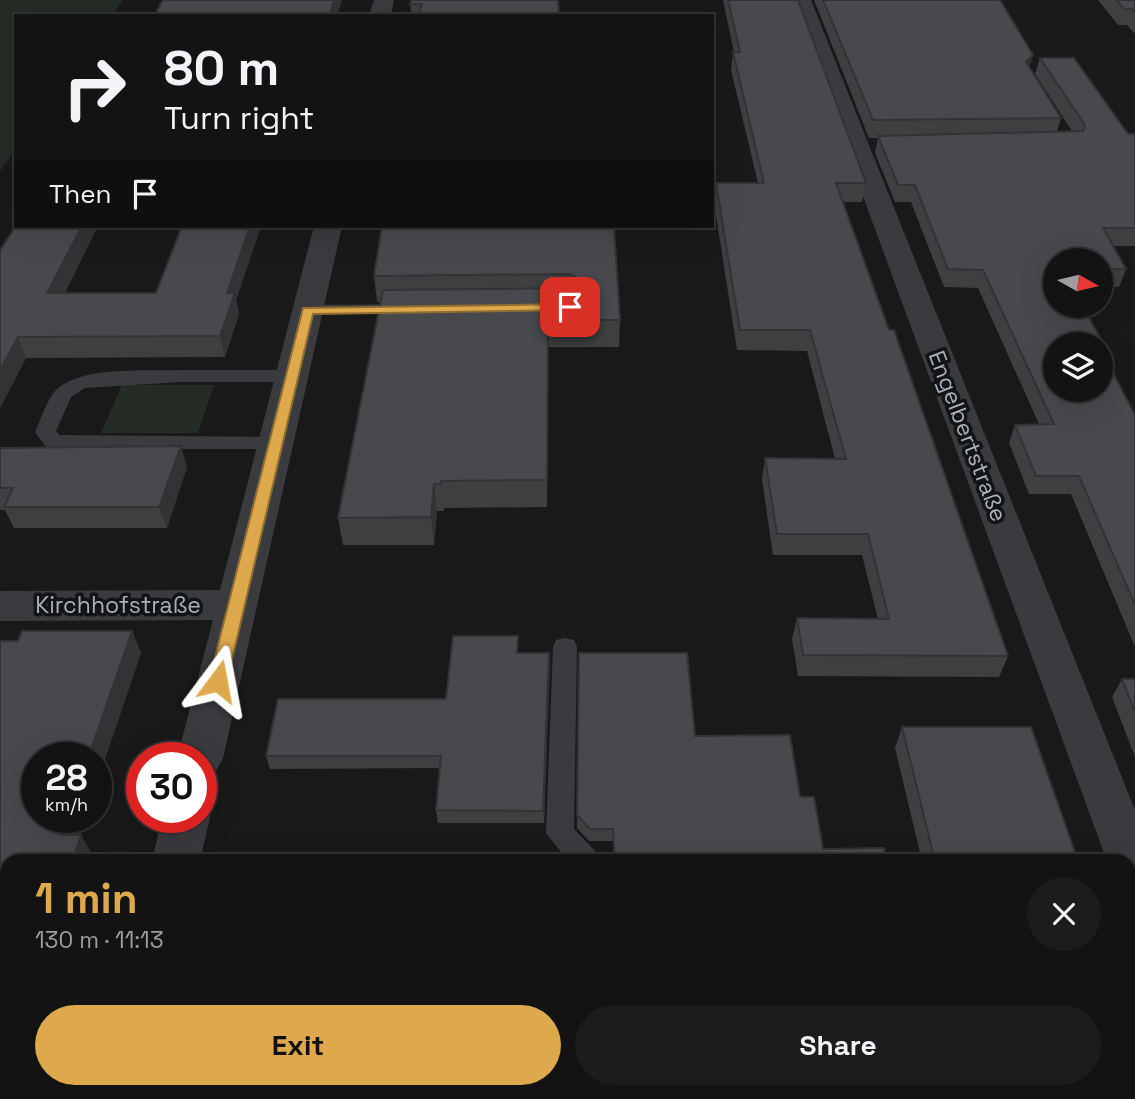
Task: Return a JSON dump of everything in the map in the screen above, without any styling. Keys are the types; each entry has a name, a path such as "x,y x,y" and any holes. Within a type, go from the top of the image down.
{"street":[{"name":"Engelbertstraße","path":"801,0 863,146 1129,854"},
{"name":"Kirchhofstraße","path":"204,742 328,228"},
{"name":"Kirchhofstraße","path":"0,606 235,605"},
{"path":"178,854 182,833"}],"lane":[{"path":"307,310 432,309"},
{"path":"274,444 53,442 45,432 63,394 79,383 106,379 181,376 291,376"},
{"path":"565,647 560,833 580,854"}],"shaded area":[{"path":"0,0 123,0 113,14 14,14 14,152 0,171"},
{"path":"122,385 214,385 198,433 101,433"}],"building":[{"path":"163,0 334,0 330,14 155,14"},
{"path":"412,0 558,0 559,14 420,14 422,4 410,4"},
{"path":"728,0 798,0 866,183 836,183 889,330 894,330 1008,656 803,655 797,618 889,619 868,534 777,534 765,458 846,459 810,330 740,330 716,183 764,183 733,52 740,52"},
{"path":"823,0 1000,0 1033,55 1026,62 1061,118 873,120"},
{"path":"1116,0 1135,0 1135,12 1132,9 1124,9"},
{"path":"1040,58 1074,58 1128,134 1135,134 1135,228 1103,228 1126,269 1113,269 1113,248 1043,248 1043,318 1089,318 1097,332 1043,332 1043,400 983,270 948,269 915,185 898,185 878,136 1083,131 1085,125"},
{"path":"15,228 81,228 47,293 156,293 181,228 249,228 227,293 235,293 220,336 18,337 0,370 0,250"},
{"path":"382,228 614,228 620,320 548,320 547,480 441,481 441,484 434,484 431,517 338,518 383,290 576,288 582,281 570,274 374,276"},
{"path":"1113,373 1135,415 1135,605 1079,476 1036,476 1015,425 1054,424 1044,402 1113,402"},
{"path":"181,446 159,507 4,507 13,488 0,488 0,448"},
{"path":"22,631 132,631 94,742 21,742 21,833 81,835 74,854 0,854 0,641 18,641"},
{"path":"453,636 518,636 517,653 549,653 543,811 436,810 441,756 266,756 278,699 446,699"},
{"path":"579,653 687,653 695,736 790,735 800,797 814,797 823,849 884,848 885,854 615,854 613,829 590,829 577,815"},
{"path":"1122,679 1135,679 1135,712"},
{"path":"902,727 1031,727 1076,854 933,854"}],"route":[{"path":"218,681 307,310 570,307"}]}
